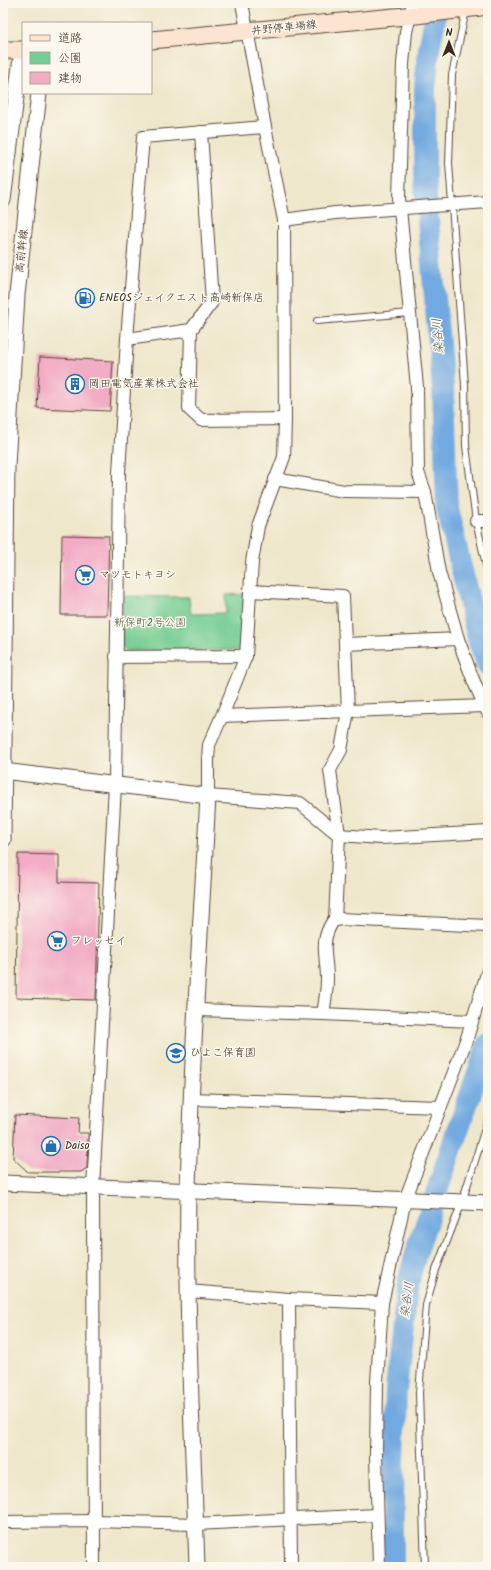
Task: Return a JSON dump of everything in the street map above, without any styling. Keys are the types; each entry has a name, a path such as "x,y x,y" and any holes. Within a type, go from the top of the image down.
{"main road":[{"path":"464,9 488,6"},
{"name":"井野停車場線","path":"152,40 248,32 413,11 464,9"},
{"path":"3,50 22,50"}],"street":[{"path":"197,1567 188,1290 188,1191 191,1099 208,796 209,745 246,656 252,562 258,526 284,457 284,220 242,3"},
{"path":"222,716 348,711 486,709 458,639 439,572 425,492 418,472 417,387 403,209 403,64 406,32 413,11"},
{"path":"3,200 22,58"},
{"name":"高前幹線","path":"3,840 7,466 17,295 39,94"},
{"path":"94,1567 93,1188 115,785 119,474 127,339 143,137 265,127"},
{"path":"201,132 212,302 190,330 189,409 201,420 285,419"},
{"path":"284,220 335,213 488,202"},
{"path":"127,339 190,330"},
{"path":"275,479 344,491 425,492"},
{"path":"250,591 344,596 348,711 341,750 330,770 339,835 335,920"},
{"path":"345,644 458,639"},
{"path":"116,656 246,656"},
{"path":"3,771 208,796 300,804 339,835 380,838 488,832"},
{"path":"323,1014 327,984 324,944 326,931 332,921 340,919 488,926"},
{"path":"379,1567 376,1455 377,1382 382,1303 408,1200 472,1021 488,970"},
{"path":"196,1010 472,1021"},
{"path":"191,1099 440,1108"},
{"path":"3,1183 93,1188 488,1203"},
{"path":"188,1290 289,1299 382,1303"},
{"path":"289,1299 291,1567"},
{"path":"3,1522 94,1521 195,1524 378,1515"}],"lane":[{"path":"464,9 452,74 449,163 450,205 465,385 466,446 482,521 488,574"},
{"path":"317,321 410,313"},
{"path":"425,1567 419,1393 426,1305 436,1270 488,1119"}],"green space":[{"name":"新保町2号公園","path":"246,594 241,650 127,651 122,647 122,596 189,597 191,614 226,613 226,595"}],"building":[{"name":"岡田電気産業株式会社","path":"40,357 113,361 110,411 37,408"},
{"name":"マツモトキヨシ","path":"62,535 109,536 107,615 61,615"},
{"name":"フレッセイ","path":"18,854 59,855 59,882 99,883 96,1000 16,998"},
{"name":"Daiso","path":"15,1115 79,1118 78,1133 88,1133 87,1168 81,1172 28,1172 13,1158"}],"waterway":[{"name":"染谷川","path":"438,3 429,49 425,88 425,185 443,388 447,508 479,642 488,665"},
{"name":"染谷川","path":"393,1567 396,1389 408,1283 415,1257 444,1170 488,1044"}],"place":[{"name":"ENEOSジェイクエスト高崎新保店","path":"85,298"},
{"name":"岡田電気産業株式会社","path":"75,384"},
{"name":"マツモトキヨシ","path":"85,575"},
{"name":"フレッセイ","path":"57,941"},
{"name":"ひよこ保育園","path":"176,1053"},
{"name":"Daiso","path":"51,1146"}]}
